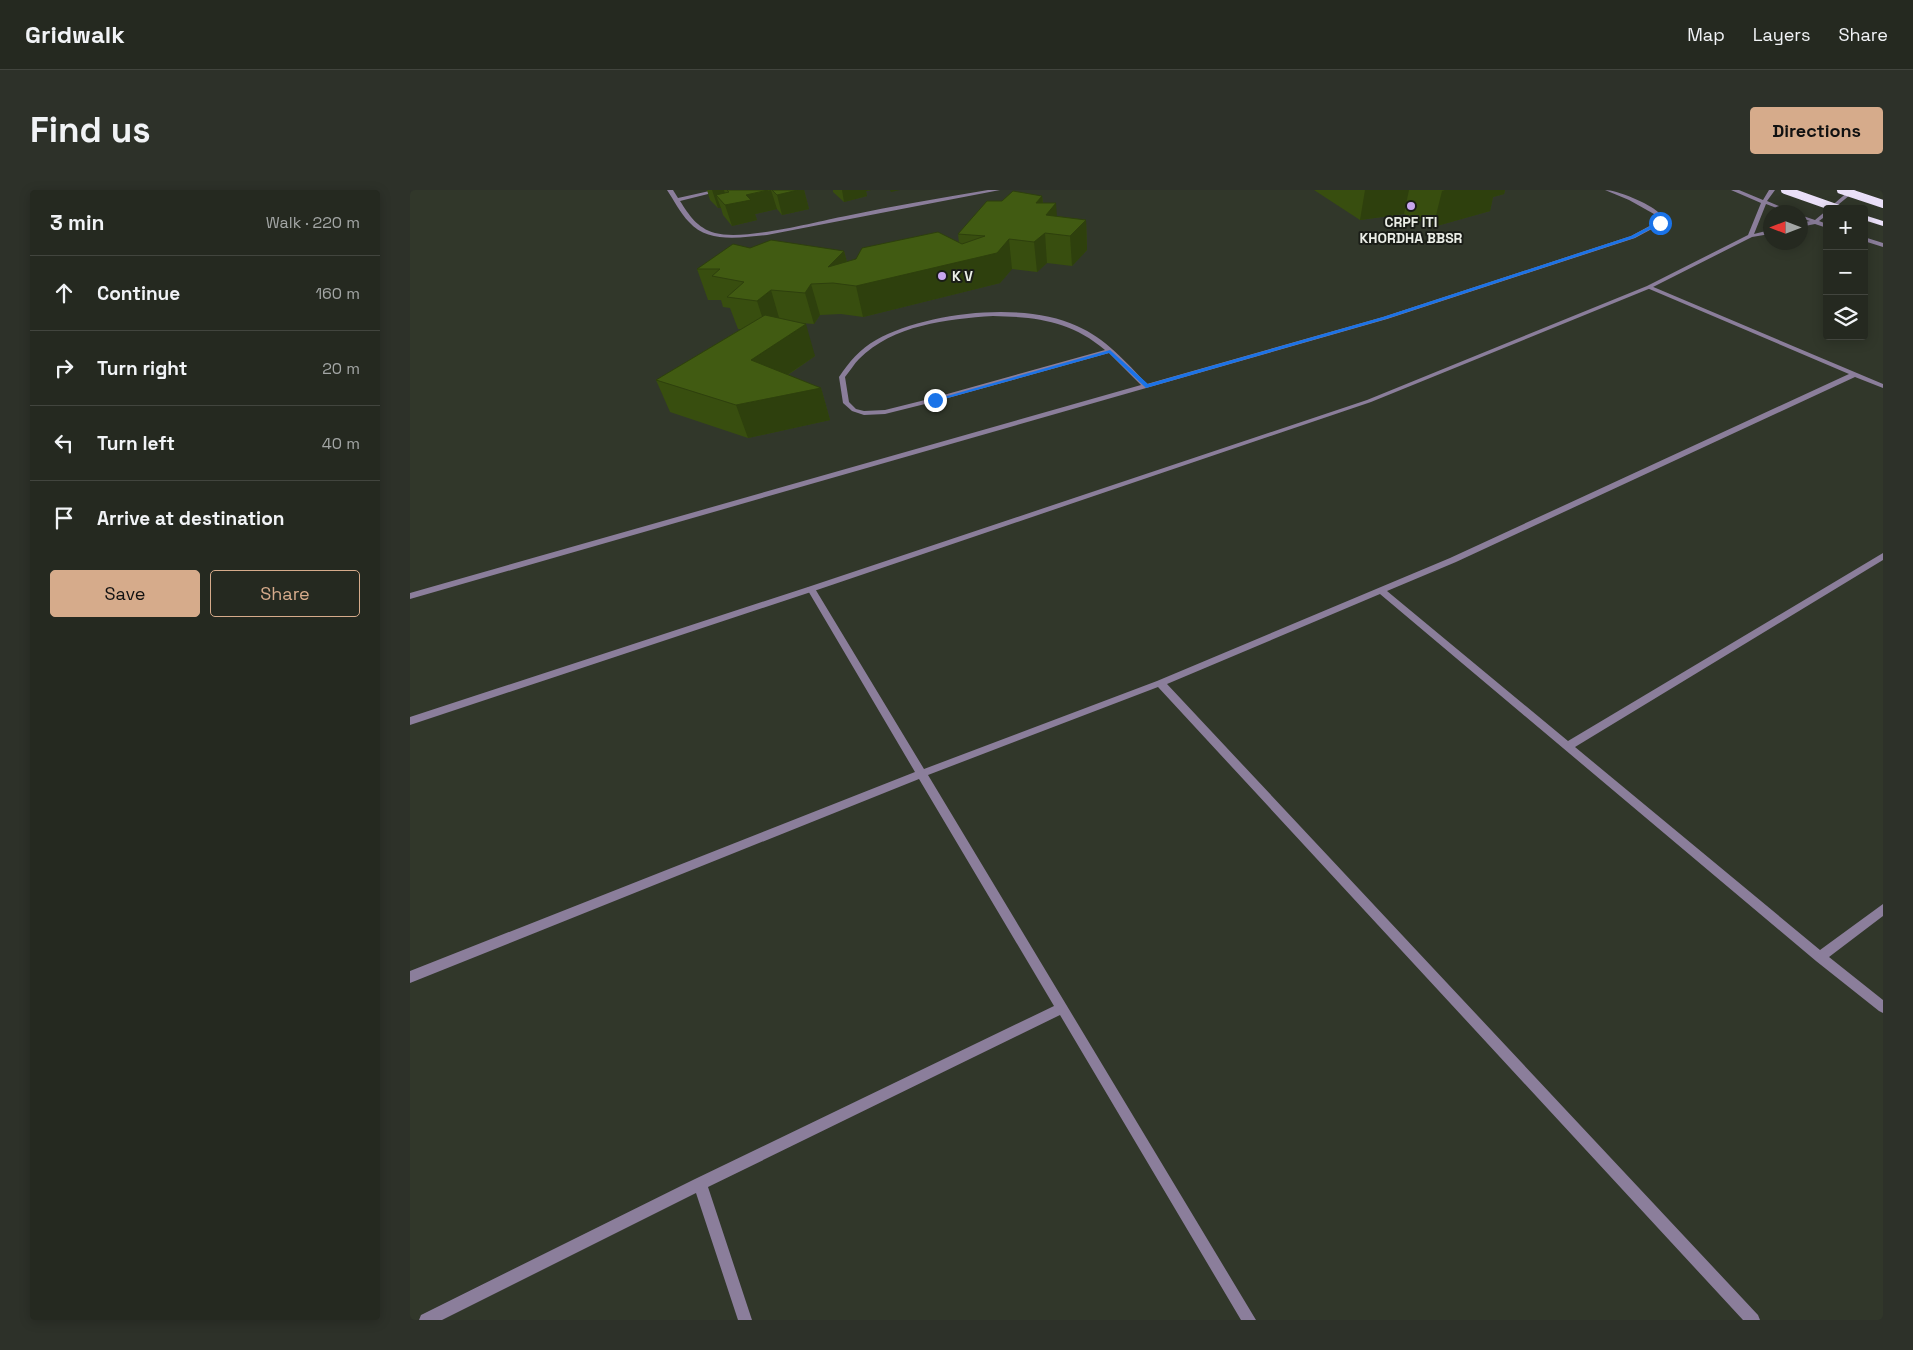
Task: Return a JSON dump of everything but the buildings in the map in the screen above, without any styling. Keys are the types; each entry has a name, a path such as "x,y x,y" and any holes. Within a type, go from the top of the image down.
{"highway":[{"path":"1785,190 1828,205"},
{"path":"1841,190 1883,204"},
{"path":"1868,219 1883,224"}],"street":[{"path":"670,190 691,222 702,230 716,235 734,236 767,233 897,207 997,190"},
{"path":"676,200 721,190"},
{"path":"948,190 957,197"},
{"path":"410,596 1385,318 1632,237 1660,223 1656,213 1631,199 1608,190"},
{"path":"1734,190 1772,205"},
{"path":"1750,236 1764,202 1772,190"},
{"path":"1835,205 1853,190"},
{"path":"1808,223 1815,222 1823,215"},
{"path":"1808,219 1823,225"},
{"path":"410,721 811,589 1369,401 1649,287 1750,236 1763,233"},
{"path":"1868,240 1883,245"},
{"path":"1649,287 1883,386"},
{"path":"1110,351 935,400 885,412 864,413 854,410 846,404 842,377 858,356 871,346 906,328 938,319 959,317 1018,315 1062,322 1100,342 1110,351 1146,386"},
{"path":"410,977 921,774 1160,682 1453,560 1854,374"},
{"path":"1568,746 1883,556"},
{"path":"811,589 1249,1320"},
{"path":"1381,590 1820,957 1883,1007"},
{"path":"1160,682 1753,1320"},
{"path":"1820,957 1883,909"},
{"path":"426,1320 1062,1008"},
{"path":"700,1184 745,1320"}],"place":[{"name":"CRPF ITI KHORDHA BBSR","path":"1411,206"},
{"name":"K V","path":"942,276"}],"route":[{"path":"935,400 1110,351 1146,386 1385,318 1632,237 1660,223"}]}
